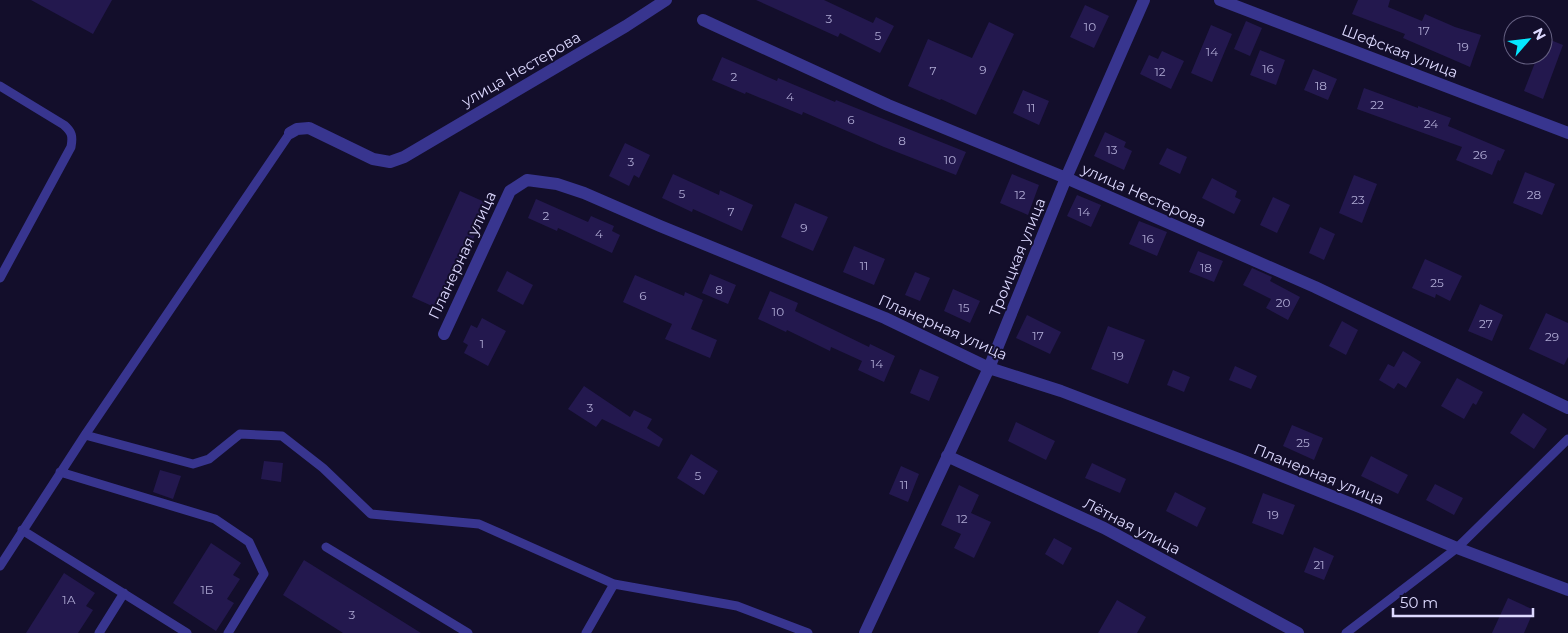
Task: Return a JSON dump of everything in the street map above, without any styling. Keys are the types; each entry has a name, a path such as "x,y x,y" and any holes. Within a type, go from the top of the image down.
{"street":[{"name":"улица Нестерова","path":"290,133 297,129 309,128 373,159 390,162 404,157 532,82 666,0"},
{"name":"Троицкая улица","path":"865,633 989,368 1066,178 1144,0"},
{"name":"Шефская улица","path":"1220,0 1568,133"},
{"name":"улица Нестерова","path":"703,20 888,105 1066,178 1315,288 1568,408"},
{"name":"Планерная улица","path":"444,334 510,190 527,180 557,184 584,193 885,318 989,368 1061,391 1240,459 1457,548 1568,590"},
{"name":"Лётная улица","path":"947,456 1104,528 1298,633"}],"lane":[{"path":"0,86 64,125 71,131 73,139 71,147 0,278"},
{"path":"0,566 60,472 290,133"},
{"path":"85,435 193,464 209,459 240,434 282,436 323,468 371,514 479,524 614,584 737,606 808,633"},
{"path":"1346,633 1457,548 1568,439"},
{"path":"60,472 214,519 249,542 264,574 228,633"},
{"path":"22,530 187,633"},
{"path":"326,547 468,633"},
{"path":"586,633 614,584"},
{"path":"100,633 124,594"}],"building":[{"path":"31,0 112,0 93,34"},
{"path":"756,0 824,0 873,23 876,17 894,26 880,53 840,33 838,37"},
{"path":"1358,0 1390,0 1388,7 1422,21 1425,14 1455,27 1481,35 1470,67 1403,38 1405,34 1352,14"},
{"path":"1085,5 1109,16 1094,48 1070,37"},
{"path":"1246,21 1262,28 1250,56 1234,49"},
{"path":"989,22 1014,34 976,115 908,86 928,39 972,58"},
{"path":"1211,25 1232,34 1212,82 1191,73"},
{"path":"1553,41 1563,45 1543,99 1524,91 1534,65 1553,65"},
{"path":"1260,50 1285,60 1276,85 1250,75"},
{"path":"1162,51 1184,61 1171,89 1140,74 1149,55 1158,59"},
{"path":"722,57 777,81 778,78 966,152 956,175 884,147 803,112 802,115 712,80"},
{"path":"1313,69 1337,79 1328,100 1304,90"},
{"path":"1364,88 1451,118 1448,126 1505,150 1500,161 1498,160 1492,175 1456,160 1462,147 1357,109"},
{"path":"1023,90 1049,101 1039,125 1013,113"},
{"path":"1105,132 1126,142 1124,147 1132,151 1124,170 1094,156"},
{"path":"625,143 650,155 639,178 634,175 629,186 609,176"},
{"path":"1167,148 1187,157 1180,174 1159,164"},
{"path":"1525,172 1555,184 1542,215 1513,203"},
{"path":"673,174 719,195 720,190 753,205 742,231 693,209 692,212 662,198"},
{"path":"1012,174 1039,185 1028,215 1000,203"},
{"path":"1354,175 1377,184 1362,223 1339,213"},
{"path":"1212,178 1237,191 1235,197 1241,200 1234,214 1202,198"},
{"path":"460,191 489,204 441,310 412,297"},
{"path":"1077,195 1101,205 1091,227 1067,216"},
{"path":"1273,197 1290,205 1277,233 1260,225"},
{"path":"536,199 588,222 591,216 614,226 612,231 620,235 612,253 558,228 557,231 528,218"},
{"path":"795,203 828,217 813,251 781,237"},
{"path":"1139,221 1167,232 1157,256 1129,244"},
{"path":"1320,227 1335,234 1324,260 1309,253"},
{"path":"854,246 885,259 874,285 843,272"},
{"path":"1198,251 1223,261 1214,282 1189,272"},
{"path":"1425,259 1462,276 1450,301 1436,294 1435,298 1412,288"},
{"path":"1252,268 1272,277 1270,281 1300,297 1288,320 1266,308 1271,299 1243,285"},
{"path":"507,271 533,285 523,305 497,291"},
{"path":"915,272 930,278 920,301 905,295"},
{"path":"710,274 736,285 728,304 702,293"},
{"path":"635,275 684,296 685,292 703,300 691,329 717,340 710,358 665,339 672,324 623,302"},
{"path":"953,289 980,301 970,323 944,311"},
{"path":"770,291 798,303 795,311 869,347 870,344 895,356 884,382 858,370 862,361 831,347 830,351 787,330 786,332 758,319"},
{"path":"1480,304 1503,315 1492,341 1468,331"},
{"path":"1546,313 1568,323 1568,357 1564,365 1529,349"},
{"path":"1027,315 1061,332 1050,354 1016,338"},
{"path":"482,318 506,331 488,366 464,353 468,345 463,342 471,325 477,328"},
{"path":"1342,321 1358,330 1346,355 1329,346"},
{"path":"1108,326 1145,340 1128,384 1091,369"},
{"path":"1403,351 1421,362 1406,388 1398,383 1394,389 1379,380 1388,364 1394,367"},
{"path":"1235,366 1257,376 1251,389 1229,380"},
{"path":"920,369 939,377 929,401 910,393"},
{"path":"1173,370 1190,377 1184,392 1167,385"},
{"path":"1457,378 1483,392 1476,405 1473,403 1464,419 1441,406"},
{"path":"584,386 630,417 634,410 652,419 647,428 663,439 659,447 602,419 596,427 568,409"},
{"path":"1523,413 1547,429 1534,449 1510,433"},
{"path":"1016,422 1055,441 1046,460 1008,441"},
{"path":"1292,425 1323,438 1314,460 1283,446"},
{"path":"691,454 718,471 704,495 677,478"},
{"path":"1371,456 1408,475 1398,494 1361,476"},
{"path":"264,461 283,463 281,482 261,479"},
{"path":"1092,463 1126,479 1120,493 1085,478"},
{"path":"901,466 919,474 908,502 889,494"},
{"path":"160,470 181,476 173,499 153,492"},
{"path":"1435,484 1463,498 1454,515 1426,500"},
{"path":"959,485 979,495 971,513 991,522 974,558 954,548 961,534 941,525"},
{"path":"1175,492 1206,508 1197,527 1166,511"},
{"path":"1263,493 1295,505 1283,535 1252,523"},
{"path":"1054,538 1072,548 1063,565 1045,554"},
{"path":"211,543 241,563 233,575 240,579 227,599 234,603 216,631 173,603"},
{"path":"1314,547 1334,556 1324,580 1304,572"},
{"path":"304,560 421,633 343,633 283,595"},
{"path":"64,573 95,593 86,606 93,610 78,633 26,633"},
{"path":"1508,598 1534,610 1524,633 1492,633"},
{"path":"1117,600 1146,617 1137,633 1098,633"}]}
